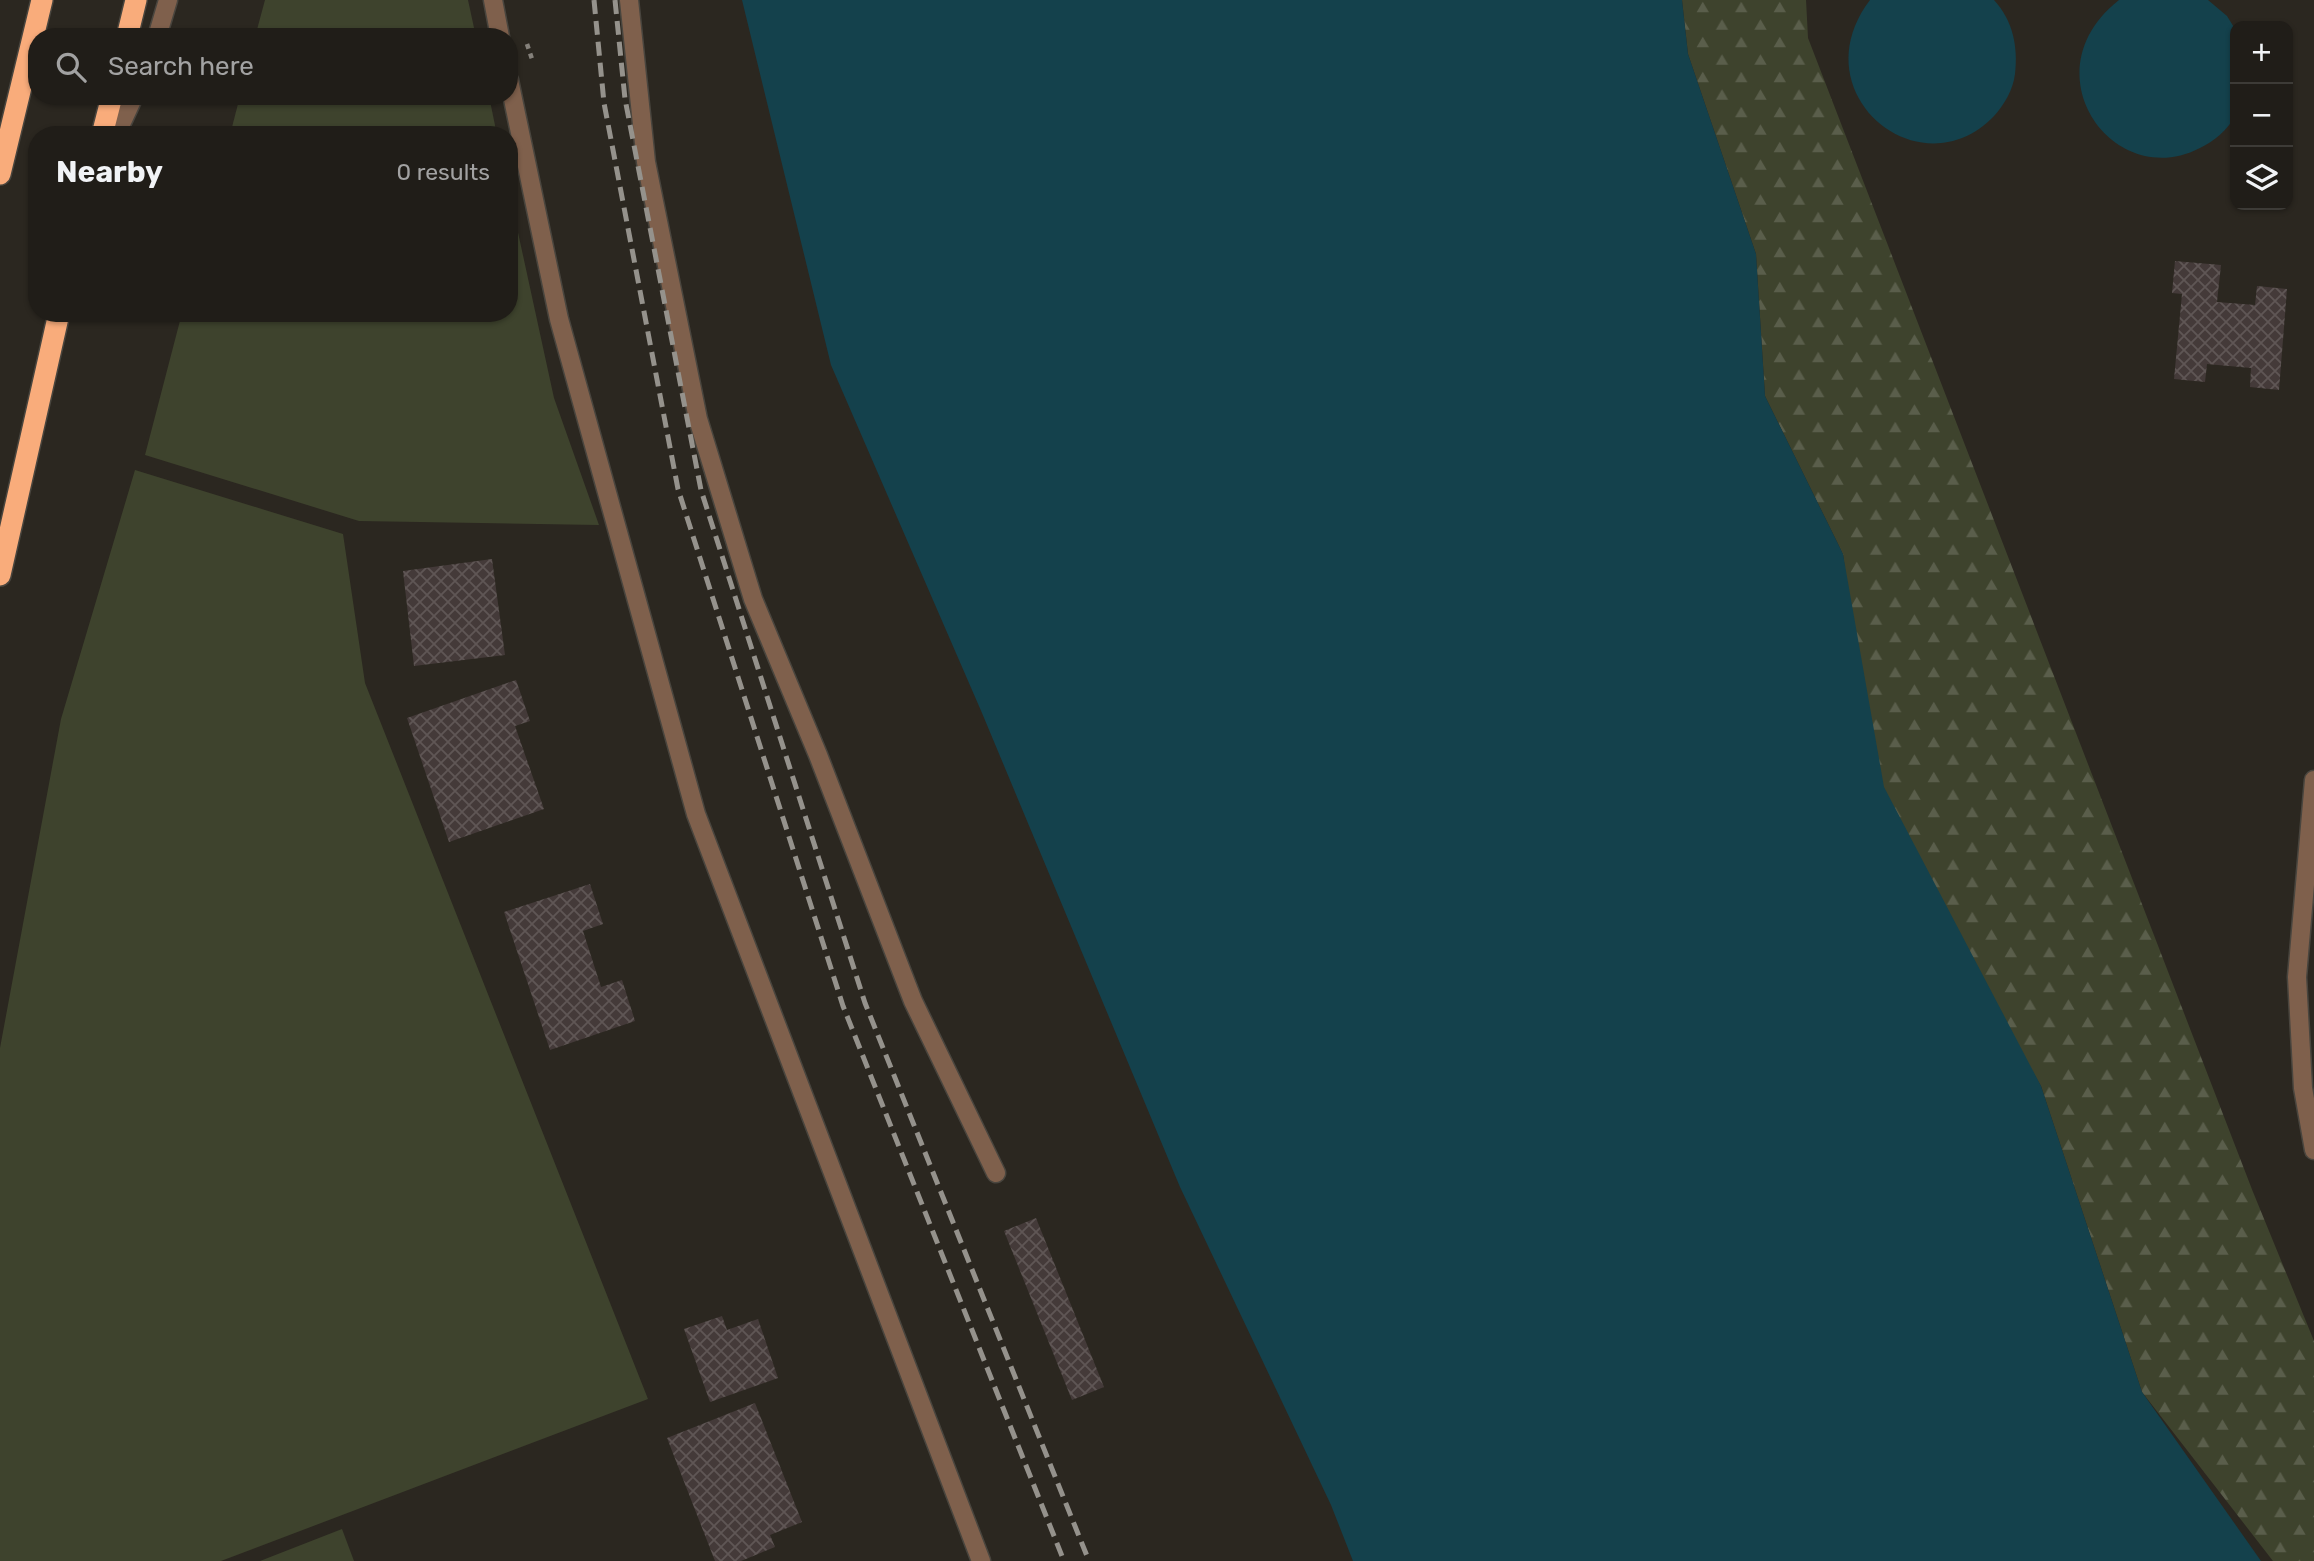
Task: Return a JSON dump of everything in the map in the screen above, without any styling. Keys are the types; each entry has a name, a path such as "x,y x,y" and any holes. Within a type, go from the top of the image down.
{"highway":[{"path":"36,28 43,0"},
{"path":"129,28 136,0"},
{"path":"0,174 28,61"},
{"path":"104,126 109,105"},
{"path":"0,575 57,322"}],"street":[{"path":"160,28 168,0"},
{"path":"493,0 498,28"},
{"path":"629,0 646,162 698,419 749,586 913,1001 996,1173"},
{"path":"120,126 130,105"},
{"path":"514,105 559,319 696,814 981,1561"},
{"path":"2314,780 2297,977 2303,1088 2314,1150"}],"green space":[{"path":"265,0 468,0 474,28 257,28"},
{"path":"1682,0 1806,0 1808,38 2253,1192 2314,1341 2314,1561 2273,1561 2142,1392 2041,1086 1878,811 1843,554 1765,396 1756,254 1688,54"},
{"path":"238,105 491,105 495,126 232,126"},
{"path":"518,232 554,398 599,525 359,521 145,455 180,322 518,322"},
{"path":"135,470 343,534 365,683 648,1399 221,1561 0,1561 0,1048 61,719"},
{"path":"342,1529 354,1561 260,1561"}],"water":[{"path":"742,0 1682,0 1688,54 1756,254 1765,396 1843,554 1884,787 2041,1086 2142,1392 2261,1561 1353,1561 1331,1505 1180,1187 982,713 831,365"},
{"path":"1870,0 1994,0 2010,25 2016,64 2010,91 1994,116 1965,137 1933,143 1904,138 1878,122 1859,98 1849,68 1852,35"},
{"path":"2119,0 2208,0 2230,21 2230,124 2200,148 2168,158 2138,154 2112,140 2092,118 2081,90 2081,60 2092,29"}],"building":[{"path":"2175,261 2221,265 2217,302 2255,305 2257,286 2287,289 2279,390 2250,387 2251,368 2207,364 2205,382 2174,379 2182,294 2172,293"},
{"path":"492,559 505,655 414,666 403,571"},
{"path":"516,680 530,721 515,726 544,809 449,842 407,718"},
{"path":"590,884 603,924 583,931 601,987 622,980 635,1021 550,1050 504,912"},
{"path":"1036,1218 1104,1387 1072,1400 1004,1231"},
{"path":"722,1316 727,1330 758,1319 778,1378 710,1402 684,1329"},
{"path":"755,1403 802,1522 770,1535 775,1547 741,1561 715,1561 667,1438"}],"railway":[{"path":"594,0 604,103 678,489 843,1006 1064,1561"},
{"path":"615,0 625,99 701,490 865,1003 1089,1561"}]}
